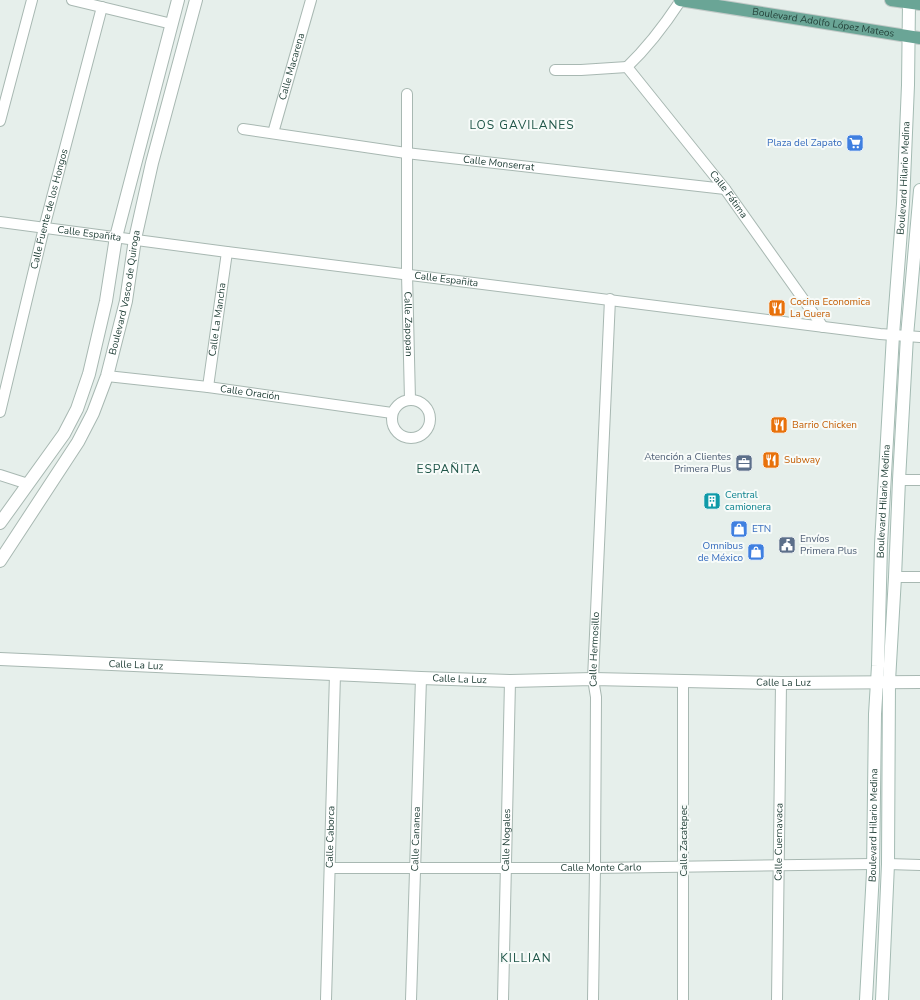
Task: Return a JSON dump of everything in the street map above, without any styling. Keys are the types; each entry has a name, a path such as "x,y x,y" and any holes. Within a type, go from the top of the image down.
{"main road":[{"name":"Boulevard Adolfo López Mateos","path":"680,0 914,37"},
{"path":"891,0 913,2"}],"street":[{"path":"0,121 32,0"},
{"path":"72,0 172,24"},
{"name":"Boulevard Vasco de Quiroga","path":"0,523 64,434 77,409 89,374 106,301 116,237 178,0"},
{"name":"Boulevard Vasco de Quiroga","path":"0,561 65,462 93,413 107,376 126,301 135,240 152,163 196,0"},
{"name":"Calle Macarena","path":"273,133 311,0"},
{"path":"555,70 627,68 644,51 662,29 680,0"},
{"name":"Boulevard Hilario Medina","path":"866,1000 873,864 874,714 877,681 881,544 893,335 903,204 908,85 914,37 913,2"},
{"name":"Calle Fuente de los Hongos","path":"0,412 44,228 102,7"},
{"name":"Calle Fátima","path":"627,68 725,189 823,327"},
{"path":"160,72 176,75"},
{"name":"Calle Zapopan","path":"407,94 407,274 410,400"},
{"name":"Calle Monserrat","path":"243,129 406,153 725,189"},
{"name":"Boulevard Hilario Medina","path":"882,1000 888,864 890,681 899,480 907,336 920,190"},
{"name":"Calle Españita","path":"0,222 823,327 920,337"},
{"name":"Calle La Mancha","path":"208,387 227,252"},
{"name":"Calle Hermosillo","path":"593,1000 596,697 593,679 610,300"},
{"name":"Calle Oración","path":"107,376 208,387 392,413"},
{"path":"410,400 422,404 429,414 429,426 422,435 416,438 402,437 393,427 391,420 392,413 399,404 410,400"},
{"path":"77,409 93,413"},
{"path":"0,476 28,484"},
{"path":"899,480 920,480"},
{"path":"895,576 920,577"},
{"name":"Calle La Luz","path":"0,659 421,678 510,680 593,679 781,683 877,681 920,682"},
{"name":"Calle Caborca","path":"326,1000 335,674"},
{"name":"Calle Cananea","path":"411,1000 421,678"},
{"name":"Calle Nogales","path":"503,1000 510,680"},
{"name":"Calle Zacatepec","path":"683,682 684,1000"},
{"name":"Calle Cuernavaca","path":"777,1000 781,683"},
{"name":"Calle Monte Carlo","path":"330,868 595,868 873,864"},
{"path":"888,864 920,866"}],"place":[{"name":"Plaza del Zapato","path":"855,143"},
{"name":"Cocina Economica La Guera","path":"777,308"},
{"name":"Barrio Chicken","path":"779,425"},
{"name":"Subway","path":"771,460"},
{"name":"Atención a Clientes Primera Plus","path":"744,463"},
{"name":"Central camionera","path":"712,501"},
{"name":"ETN","path":"739,529"},
{"name":"Envíos Primera Plus","path":"787,545"},
{"name":"Omnibus de México","path":"756,552"}],"district":[{"name":"LOS GAVILANES","path":"522,125"},
{"name":"ESPAÑITA","path":"449,469"},
{"name":"KILLIAN","path":"526,958"}]}
